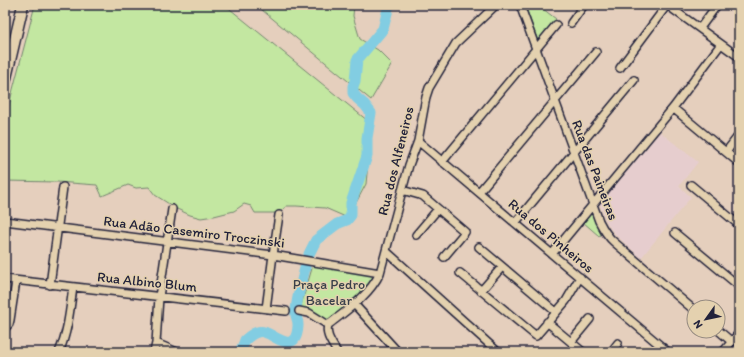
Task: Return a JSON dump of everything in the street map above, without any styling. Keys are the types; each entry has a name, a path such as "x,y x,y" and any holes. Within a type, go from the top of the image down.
{"main road":[{"path":"5,79 23,5"}],"street":[{"name":"Rua dos Alfeneiros","path":"328,325 371,289 376,281 380,273 409,165 418,141 429,88 456,44 496,5"},
{"name":"Rua das Paineiras","path":"520,5 599,221 608,237 686,303"},
{"path":"571,23 584,5"},
{"path":"620,68 667,5 739,57"},
{"path":"700,28 717,5"},
{"path":"442,162 556,25"},
{"path":"552,254 674,108 721,44"},
{"path":"478,192 596,52"},
{"path":"515,223 634,80"},
{"path":"674,108 739,163"},
{"path":"726,152 739,135"},
{"name":"Rua dos Pinheiros","path":"418,141 668,352"},
{"path":"691,185 739,225"},
{"path":"50,285 63,187"},
{"path":"402,190 423,196 465,232 444,257"},
{"path":"154,352 159,297 172,209"},
{"path":"416,235 438,209"},
{"path":"266,309 272,255 279,214"},
{"name":"Rua Adão Casemiro Troczinski","path":"5,221 272,255 380,273"},
{"path":"676,233 739,286"},
{"path":"479,247 556,312"},
{"path":"386,251 498,352"},
{"path":"482,291 502,267"},
{"path":"460,273 536,336 569,296 580,278"},
{"name":"Rua Albino Blum","path":"5,279 286,311"},
{"path":"5,328 9,324 10,320 16,281"},
{"path":"59,352 67,325 73,287"},
{"path":"354,304 398,352"},
{"path":"299,311 309,313 328,325 327,334 337,352"},
{"path":"571,342 590,319"},
{"path":"547,322 583,352"},
{"path":"723,352 739,333"},
{"path":"726,337 732,342"},
{"path":"156,343 177,352"},
{"path":"611,352 618,343"}],"shaded area":[{"path":"660,132 698,162 679,186 691,197 641,258 610,228 600,204"}],"green space":[{"path":"35,5 225,5 368,121 370,142 366,184 348,218 325,208 296,206 287,206 278,213 255,213 251,206 244,204 234,211 201,218 177,209 155,195 149,187 136,188 128,185 102,196 97,185 57,182 5,181 5,120"},
{"path":"256,5 354,5 353,16 360,39 378,50 392,64 371,100"},
{"path":"525,5 538,5 556,19 538,41"},
{"path":"592,212 601,235 599,236 583,222"},
{"name":"Praça Pedro Bacelar","path":"313,265 375,276 369,287 328,323 300,309"}],"waterway":[{"path":"309,254 316,240 337,224 347,220 351,215 351,203 367,156 367,138 371,113 353,93 357,60 383,29 389,5"},
{"path":"240,352 245,340 257,332 266,332 286,342 290,342 296,337 298,327 296,307 305,268"}]}
